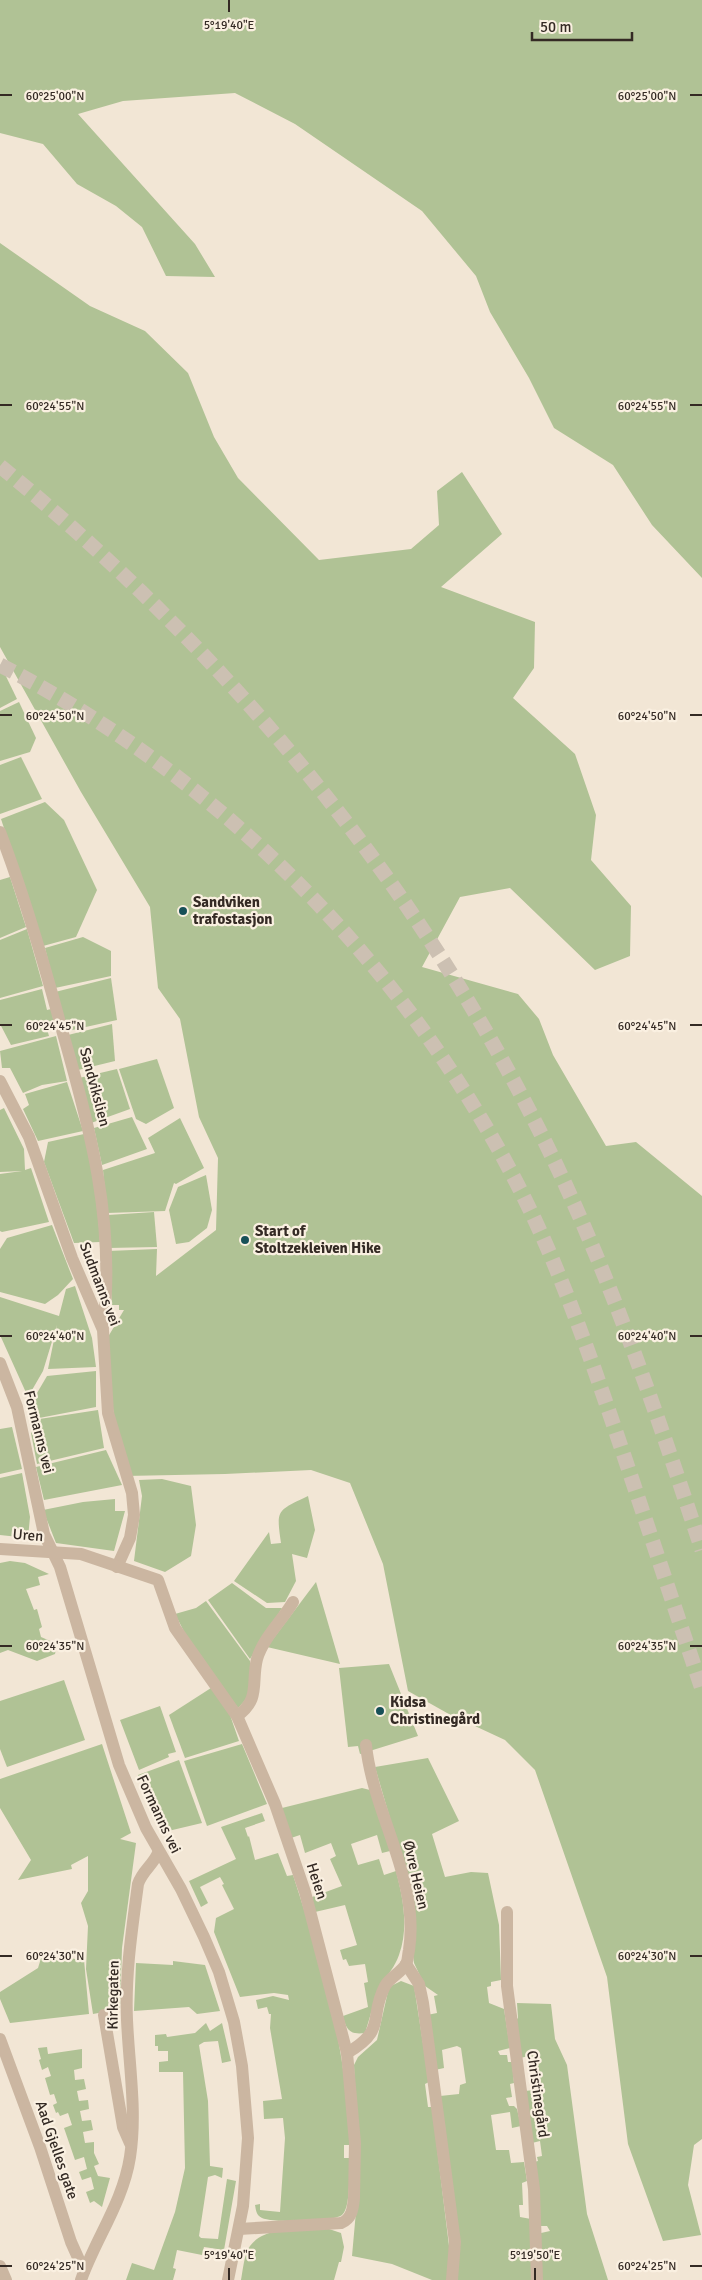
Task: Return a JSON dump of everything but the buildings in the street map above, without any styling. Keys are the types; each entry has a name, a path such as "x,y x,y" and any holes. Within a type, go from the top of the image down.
{"street":[{"name":"Sandvikslien","path":"0,832 31,918 96,1156 103,1215 105,1296 103,1330"},
{"name":"Sudmanns vei","path":"0,1081 29,1137 72,1258 103,1330 108,1413 132,1493 134,1515 130,1538 117,1567"},
{"name":"Formanns vei","path":"0,1363 14,1396 44,1534 60,1567 119,1765 158,1853 181,1889 204,1937 219,1972 234,2022 243,2073 248,2138 246,2186 228,2280"},
{"name":"Uren","path":"0,1549 53,1553"},
{"name":"Heien","path":"53,1553 80,1554 158,1580 175,1628 237,1716 275,1804 305,1892 347,2052 355,2143 353,2209 345,2222 334,2224 239,2229"},
{"path":"237,1716 248,1707 253,1698 257,1659 264,1644 293,1602"},
{"name":"Øvre Heien","path":"366,1745 369,1770 406,1888 411,1931 406,1964"},
{"name":"Kirkegaten","path":"83,2275 117,2203 131,2145 133,2121 127,2020 128,1970 138,1884 141,1875 154,1861 158,1853"},
{"name":"Christinegård","path":"507,1912 507,1986 534,2188 538,2280"},
{"path":"347,2052 367,2040 374,2029 384,1987 406,1964 419,1984 422,1998 455,2242 452,2280"},
{"name":"Kirkegaten","path":"104,2016 123,2127 131,2145"},
{"name":"Aad Gjelles gate","path":"0,2039 40,2147 83,2275"},
{"path":"0,2266 6,2280"}],"green space":[{"path":"0,0 702,0 702,578 652,525 613,465 554,428 529,378 490,312 476,276 422,211 295,124 235,93 123,101 78,114 195,244 215,277 166,276 142,227 116,206 77,184 43,144 0,133"},
{"path":"0,243 90,306 145,331 188,373 214,437 238,478 319,560 411,549 439,525 437,491 462,472 502,534 441,587 535,622 534,668 513,698 575,754 596,815 591,860 631,906 630,956 595,970 510,888 460,897 422,967 518,994 539,1019 553,1055 606,1146 636,1142 702,1196 702,2139 694,2145 688,2185 701,2235 663,2241 628,2144 607,1977 535,1770 505,1740 447,1713 408,1691 383,1564 350,1483 311,1470 125,1476 102,1347 124,1310 119,1310 119,1305 112,1305 108,1251 157,1249 156,1276 216,1230 218,1158 199,1117 180,1019 158,988 150,907 81,792 0,647"},
{"path":"0,664 17,699 0,708"},
{"path":"19,702 36,738 30,752 0,761 0,711"},
{"path":"21,757 42,799 0,814 0,765"},
{"path":"45,802 64,820 97,890 76,937 43,946 1,819"},
{"path":"10,877 26,927 0,938 0,880"},
{"path":"27,929 43,986 0,998 0,940"},
{"path":"83,937 111,951 111,976 55,988 45,948"},
{"path":"111,978 117,1020 68,1031 55,992"},
{"path":"42,989 47,1010 51,1009 55,1027 47,1029 49,1036 11,1045 0,1024 0,1000"},
{"path":"112,1024 115,1061 78,1070 68,1035"},
{"path":"56,1036 67,1081 42,1085 23,1093 10,1068 2,1068 0,1051"},
{"path":"157,1059 174,1108 146,1124 136,1119 119,1069"},
{"path":"117,1069 130,1109 91,1123 79,1078"},
{"path":"67,1082 83,1131 38,1141 23,1109 29,1105 25,1094"},
{"path":"4,1108 24,1149 25,1170 31,1168 49,1222 2,1232 0,1231 0,1174 22,1171 0,1172 0,1110"},
{"path":"132,1117 147,1149 102,1165 94,1128"},
{"path":"180,1118 204,1168 176,1184 174,1183 165,1211 107,1213 103,1170 155,1153 148,1138"},
{"path":"84,1134 96,1186 100,1242 74,1243 44,1162 48,1142"},
{"path":"206,1175 212,1210 207,1228 189,1242 176,1244 169,1210 178,1187"},
{"path":"154,1212 157,1247 108,1248 108,1215"},
{"path":"52,1225 73,1279 58,1295 45,1304 0,1292 0,1249 7,1238"},
{"path":"75,1286 92,1338 96,1367 48,1369 57,1325 43,1371 28,1397 0,1335 0,1297 59,1316 66,1289"},
{"path":"96,1371 96,1407 34,1419 30,1405 47,1376"},
{"path":"98,1410 104,1448 37,1464 31,1433 36,1428 33,1420"},
{"path":"12,1427 22,1469 0,1474 0,1429"},
{"path":"106,1450 122,1485 44,1500 36,1467"},
{"path":"22,1473 30,1517 28,1538 0,1535 0,1478"},
{"path":"162,1479 191,1486 196,1525 191,1556 165,1572 134,1561 142,1496 139,1480"},
{"path":"308,1496 315,1530 307,1558 292,1554 296,1581 285,1602 267,1603 234,1581 269,1532 271,1544 281,1543 279,1517 281,1512"},
{"path":"115,1499 115,1511 125,1511 114,1551 56,1543 43,1510 83,1502"},
{"path":"10,1561 25,1563 49,1574 38,1577 40,1585 26,1589 34,1610 37,1609 42,1627 39,1629 41,1637 57,1644 55,1654 37,1661 8,1650 0,1653 0,1563"},
{"path":"316,1582 340,1664 267,1647"},
{"path":"232,1583 266,1608 282,1608 250,1659 208,1600"},
{"path":"206,1601 250,1661 251,1683 249,1696 238,1708 190,1643 175,1614 196,1608"},
{"path":"389,1664 418,1736 360,1754 358,1746 348,1747 339,1668"},
{"path":"64,1680 85,1740 7,1767 0,1749 0,1701"},
{"path":"211,1688 230,1715 239,1741 185,1758 169,1715"},
{"path":"160,1706 176,1752 168,1754 169,1757 139,1770 120,1720"},
{"path":"102,1744 131,1833 120,1839 136,1843 122,1948 120,2009 93,2014 86,1969 88,1926 81,1903 88,1891 88,1856 71,1865 72,1869 18,1880 31,1860 0,1808 0,1779"},
{"path":"242,1744 267,1804 207,1826 184,1761"},
{"path":"428,1758 459,1821 432,1834 445,1877 471,1872 488,1873 499,1925 501,1980 491,1982 491,1986 487,1987 489,2003 504,2009 510,2048 498,2051 500,2055 507,2055 508,2062 512,2062 514,2083 510,2084 512,2097 506,2098 509,2106 514,2106 517,2109 521,2126 512,2128 510,2112 491,2115 496,2150 509,2150 511,2163 524,2162 527,2181 522,2183 523,2205 519,2205 520,2217 531,2219 533,2280 455,2280 440,2096 459,2094 460,2085 466,2083 461,2048 457,2046 442,2050 444,2068 435,2070 427,2015 437,2013 434,1996 438,1995 425,1986 414,1963 399,1849 375,1767"},
{"path":"179,1760 202,1823 164,1832 138,1775"},
{"path":"362,1788 370,1790 390,1851 382,1853 377,1835 351,1844 358,1865 379,1859 384,1875 396,1871 403,1902 404,1934 397,1959 381,1985 374,2002 365,2033 356,2033 347,2028 343,2016 368,2007 364,1983 368,1982 365,1964 349,1966 346,1959 343,1960 340,1950 357,1945 345,1905 315,1912 312,1897 342,1886 330,1859 336,1856 331,1843 305,1853 300,1835 291,1838 282,1808"},
{"path":"262,1813 265,1821 245,1828 255,1860 278,1853 287,1876 293,1875 323,1974 340,2051 350,2145 344,2145 344,2158 349,2158 349,2188 345,2211 342,2215 327,2219 277,2221 262,2218 257,2212 255,2205 260,2204 260,2210 280,2212 285,2138 283,2118 264,2119 263,2101 282,2099 270,2028 271,2014 269,2014 267,2007 258,2009 256,2000 273,1996 289,2000 288,1995 274,1993 240,1997 214,1932 216,1918 234,1909 222,1885 224,1884 220,1877 200,1887 208,1903 201,1907 189,1881 236,1859 221,1827"},
{"path":"42,1955 84,1960 89,2014 10,2023 0,1999 0,1992 38,1968"},
{"path":"173,1961 205,1965 220,2011 197,2014 189,2007 134,2011 136,1963 173,1965"},
{"path":"401,1981 414,1986 429,2082 425,2084 428,2107 432,2107 450,2254 448,2280 432,2280 392,2264 352,2256 358,2189 354,2065 358,2057 377,2040 389,1987"},
{"path":"517,2003 551,2004 555,2039 567,2065 587,2214 608,2280 541,2280 541,2233 550,2231 547,2226 540,2226 534,2162 538,2161 537,2157 542,2156 540,2141 532,2143 525,2091 534,2090 529,2056 520,2058 514,2022 518,2018"},
{"path":"206,2023 210,2031 222,2023 231,2061 222,2063 218,2041 204,2042 199,2045 208,2101 210,2166 223,2168 222,2178 215,2175 208,2177 199,2236 201,2238 218,2239 227,2179 236,2181 224,2250 204,2247 202,2255 177,2250 173,2268 176,2269 173,2280 126,2280 132,2263 154,2270 175,2212 185,2168 183,2072 159,2072 159,2062 168,2061 168,2051 158,2051 158,2046 155,2046 155,2035 166,2034 167,2037 195,2033"},
{"path":"47,2047 48,2054 82,2049 82,2068 74,2070 75,2080 84,2079 86,2089 77,2091 79,2101 88,2100 89,2109 80,2111 82,2121 91,2120 93,2130 83,2132 85,2143 94,2142 94,2153 99,2164 94,2166 98,2176 110,2178 102,2207 94,2201 90,2203 86,2192 94,2189 91,2177 82,2180 79,2172 87,2169 84,2157 75,2160 64,2128 72,2125 68,2113 60,2116 58,2112 56,2113 53,2105 57,2103 54,2094 50,2095 45,2078 51,2076 48,2067 42,2070 39,2060 41,2059 38,2048"},
{"path":"329,2229 341,2233 344,2247 334,2280 241,2280 246,2253 257,2239 276,2231"}],"tunnel":[{"path":"0,466 87,541 171,621 250,705 324,794 393,886 457,982 514,1082 586,1230 639,1366 702,1550"},
{"path":"0,665 85,713 165,768 241,829 312,897 376,970 435,1048 488,1130 533,1216 556,1269 578,1323 607,1405 702,1689"}],"place":[{"name":"Sandviken trafostasjon","path":"183,911"},
{"name":"Start of Stoltzekleiven Hike","path":"245,1240"},
{"name":"Kidsa Christinegård","path":"380,1711"}]}
